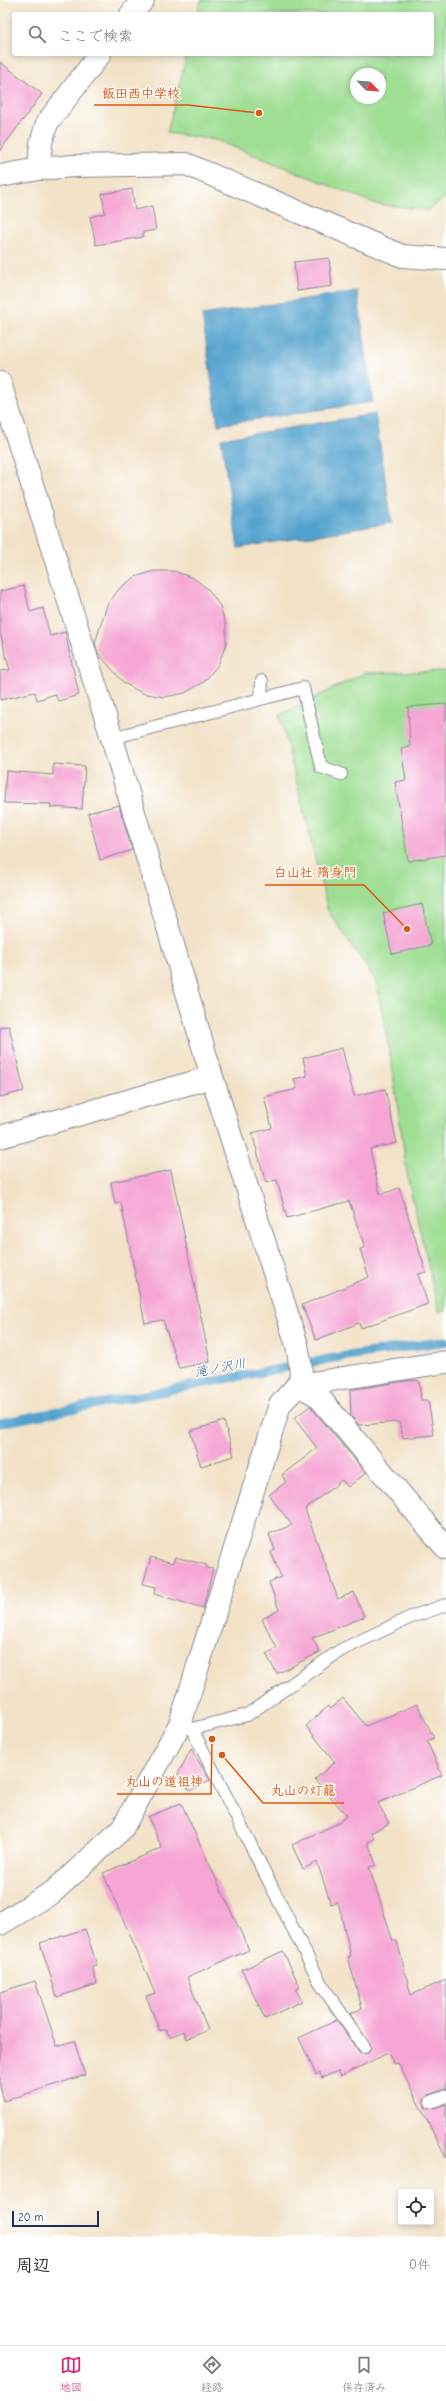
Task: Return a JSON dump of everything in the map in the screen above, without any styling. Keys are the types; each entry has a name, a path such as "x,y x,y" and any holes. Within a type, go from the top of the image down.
{"street":[{"path":"133,12 142,0"},
{"path":"39,169 41,143 47,123 98,56"},
{"path":"0,176 39,169 186,164 402,256 446,259"},
{"path":"0,383 112,738 212,1078 297,1345 300,1380 318,1396 446,1548"},
{"path":"0,1137 212,1078"},
{"path":"0,1924 53,1892 122,1829 186,1727 249,1497 280,1404 300,1380 446,1362"}],"lane":[{"path":"261,698 262,681"},
{"path":"112,738 303,688 321,767 341,774"},
{"path":"364,2047 321,1984 186,1727 247,1715 341,1650 411,1617 446,1605"},
{"path":"431,2102 446,2096"}],"green space":[{"path":"201,0 446,0 446,197 428,210 376,204 216,140 167,133 186,56 434,56 434,12 198,12"},
{"path":"446,671 446,1311 439,1312 408,1180 391,1059 376,981 328,911 280,715 364,673"}],"water":[{"path":"357,291 373,402 218,425 202,315"},
{"path":"375,414 392,523 238,548 221,439"}],"building":[{"path":"0,62 42,94 0,151"},
{"path":"132,189 135,210 152,206 156,230 143,232 143,237 96,245 90,217 105,213 102,194"},
{"path":"329,258 332,286 297,291 294,262"},
{"path":"154,571 174,571 193,578 208,589 220,606 226,625 226,645 218,665 204,682 185,693 164,697 142,693 124,683 98,653 95,643 107,605 119,589 135,577"},
{"path":"24,586 30,612 43,608 50,636 65,632 79,695 58,701 55,694 37,700 35,692 0,700 0,671 10,670 0,633 0,591"},
{"path":"446,704 446,855 408,861 395,782 406,780 401,749 410,747 408,707"},
{"path":"53,764 85,766 82,809 50,807 51,804 4,803 6,771 53,775"},
{"path":"119,805 132,850 100,860 88,813"},
{"path":"422,904 431,945 392,954 383,913"},
{"path":"9,1026 24,1091 0,1097 0,1027"},
{"path":"342,1048 354,1096 385,1089 397,1143 370,1149 380,1195 399,1188 426,1272 418,1274 428,1304 361,1328 359,1323 316,1340 302,1305 369,1277 360,1249 365,1248 349,1201 287,1218 277,1180 266,1183 252,1133 272,1128 264,1097 297,1089 294,1079 307,1076 303,1058"},
{"path":"171,1170 210,1362 179,1368 163,1320 145,1323 121,1203 115,1204 111,1182"},
{"path":"413,1380 419,1381 421,1400 428,1400 434,1435 403,1438 399,1422 359,1425 351,1416 350,1390"},
{"path":"310,1406 366,1473 348,1487 342,1480 305,1509 338,1599 354,1592 364,1617 312,1638 320,1652 277,1674 266,1654 277,1648 262,1619 279,1610 269,1582 281,1577 271,1552 275,1550 269,1534 292,1525 269,1495 286,1482 282,1475 317,1448 294,1418"},
{"path":"224,1421 234,1456 201,1466 190,1431"},
{"path":"151,1557 173,1563 175,1557 207,1565 206,1568 213,1569 203,1608 154,1594 156,1587 143,1584"},
{"path":"343,1698 366,1726 417,1704 434,1738 427,1741 442,1775 378,1803 389,1823 371,1833 374,1839 368,1842 376,1865 369,1867 393,1941 397,1941 411,1995 446,1980 446,2089 428,2095 424,2101 426,2108 430,2109 446,2104 446,2158 398,2063 394,2064 388,2053 341,2076 338,2071 322,2078 320,2073 316,2075 299,2038 337,2020 360,2054 368,2053 371,2047 350,2014 362,2008 348,1957 351,1956 338,1902 331,1904 317,1862 303,1869 292,1845 336,1824 347,1816 315,1779 335,1762 306,1726 328,1706 330,1709"},
{"path":"191,1749 210,1780 190,1791 178,1774"},
{"path":"181,1803 249,1950 187,1977 208,2030 187,2039 184,2031 170,2037 166,2029 160,2031 146,1996 155,1993 103,1873 162,1848 148,1817"},
{"path":"85,1929 97,1965 92,1966 97,1984 57,1997 40,1943"},
{"path":"283,1951 300,1987 296,1990 302,2001 265,2019 242,1970"},
{"path":"35,1981 57,2046 74,2041 85,2075 4,2101 0,2087 0,1992"}],"waterway":[{"name":"滝ノ沢川","path":"0,1423 334,1358 446,1341"}],"place":[{"name":"飯田西中学校","path":"259,113"},
{"name":"白山社 隋身門","path":"407,929"},
{"name":"丸山の道祖神","path":"212,1739"},
{"name":"丸山の灯籠","path":"222,1755"}]}
